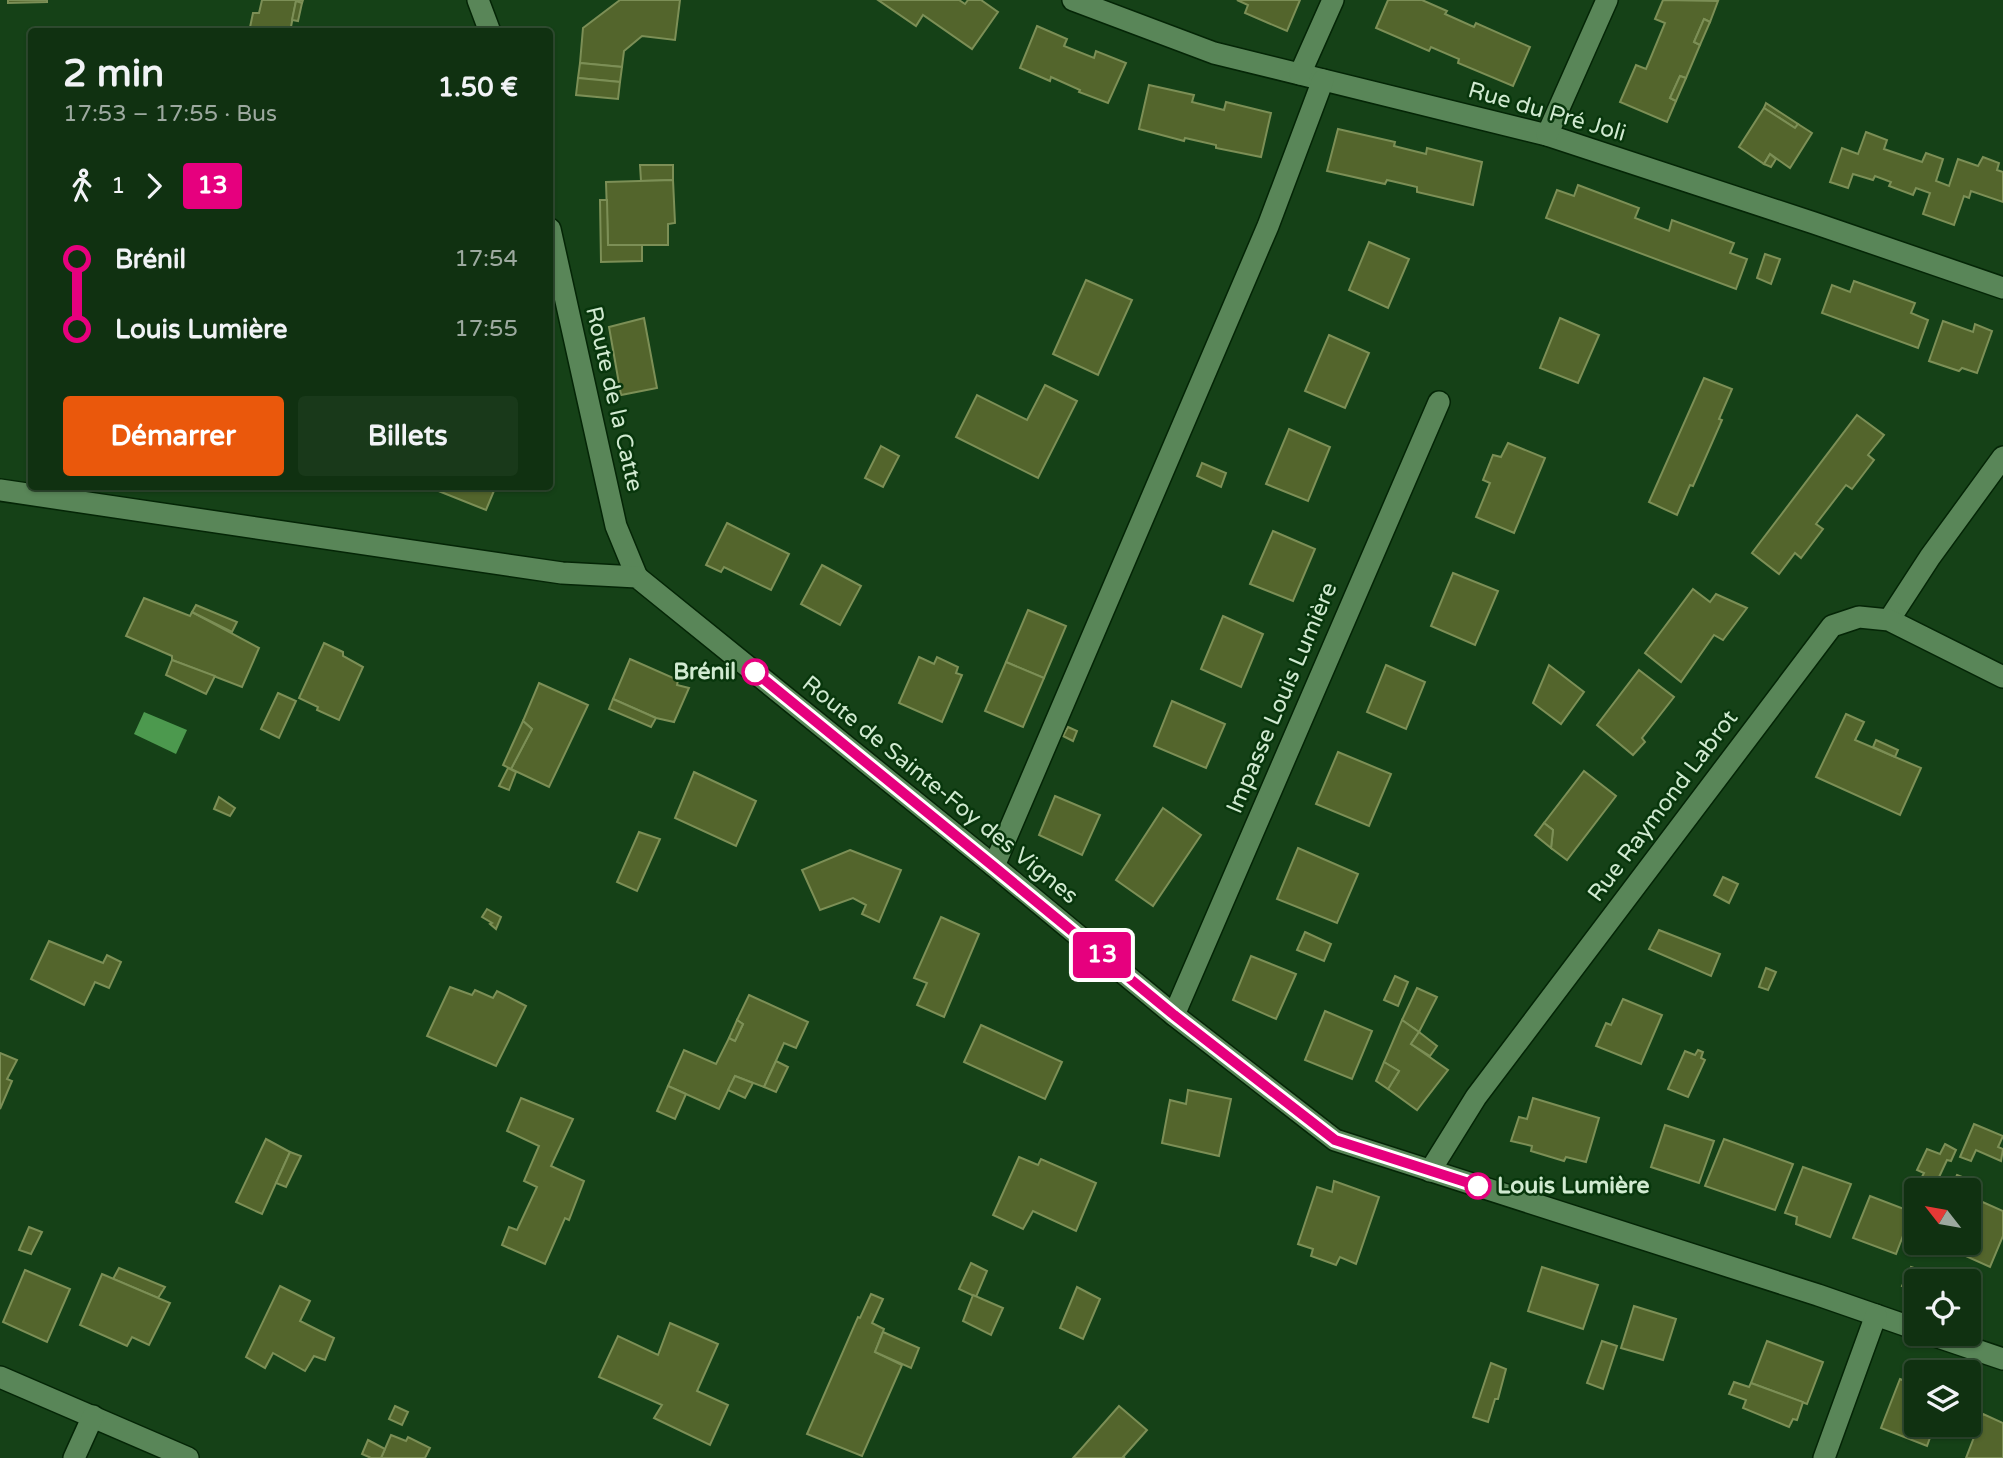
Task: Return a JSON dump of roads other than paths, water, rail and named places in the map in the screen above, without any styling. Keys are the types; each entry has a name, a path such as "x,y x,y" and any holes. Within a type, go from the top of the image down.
{"street":[{"path":"478,0 488,28"},
{"name":"Rue du Pré Joli","path":"1073,0 1214,53 1547,135 2003,288"},
{"path":"1300,74 1333,0"},
{"path":"1547,135 1607,0"},
{"path":"993,866 1268,226 1324,80"},
{"name":"Route de la Catte","path":"553,242 616,526 637,577"},
{"name":"Impasse Louis Lumière","path":"1174,1015 1439,402"},
{"path":"1889,620 1930,557 2003,457"},
{"path":"0,490 562,573 637,577"},
{"name":"Route de Sainte-Foy des Vignes","path":"637,577 1174,1015 1335,1140 1904,1325"},
{"name":"Rue Raymond Labrot","path":"1430,1171 1476,1097 1832,625 1859,617 1889,620 2003,677"},
{"path":"1824,1458 1875,1315"},
{"path":"1965,1346 2003,1359"},
{"path":"0,1377 188,1458"},
{"path":"75,1458 93,1416"}],"place":[{"name":"Brénil","path":"755,672"},
{"name":"Louis Lumière","path":"1478,1186"}]}
